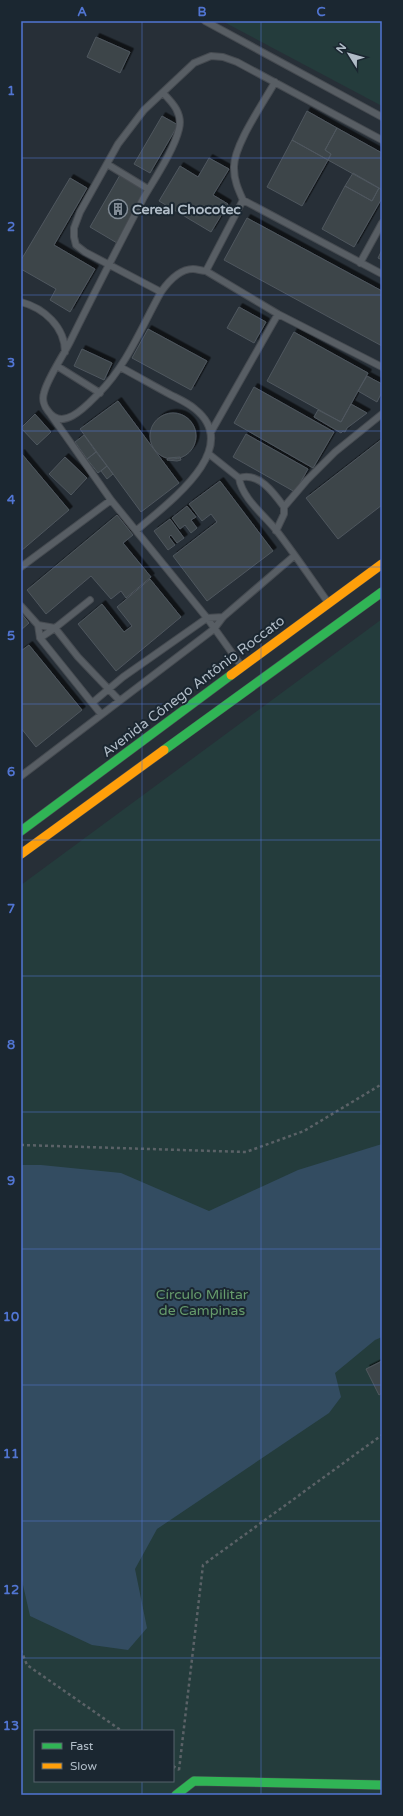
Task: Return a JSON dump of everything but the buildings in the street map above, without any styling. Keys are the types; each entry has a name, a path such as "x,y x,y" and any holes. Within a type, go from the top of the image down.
{"main road":[{"name":"Avenida Cônego Antônio Roccato","path":"21,831 136,747 241,666 382,564"},
{"path":"21,854 382,592"},
{"path":"176,1795 194,1781 382,1785"}],"lane":[{"path":"205,21 382,117"},
{"path":"161,292 85,252 76,245 74,228 80,212 118,144 144,110 194,64 211,56 223,57 237,62 382,140"},
{"path":"275,82 236,152 234,167 236,185 243,200 382,274"},
{"path":"163,92 176,107 180,118 179,129 170,149 108,264 57,366 44,394 43,401 49,412 111,500 137,530 207,618 241,666"},
{"path":"107,164 148,189"},
{"path":"206,271 243,200"},
{"path":"360,263 382,223"},
{"path":"49,412 61,418 74,416 100,392 120,367 168,281 182,272 193,269 206,271 278,314 382,367"},
{"path":"21,302 32,305 43,311 52,320 65,343 64,354"},
{"path":"137,530 187,485 204,464 209,454 211,432 278,314"},
{"path":"57,366 100,392"},
{"path":"120,367 194,408 207,422 211,432"},
{"path":"276,531 284,514 284,507 307,480 335,452 382,414"},
{"path":"209,454 239,478 240,484 245,493 276,531 328,602"},
{"path":"239,478 250,476 257,480 271,492 284,507"},
{"path":"21,567 111,500"},
{"path":"21,776 214,629 223,617 294,556"},
{"path":"40,638 90,600"},
{"path":"21,606 38,625 40,638 101,714"},
{"path":"92,703 108,689 207,618 223,617"},
{"path":"38,625 55,628 78,657 119,700"}],"path":[{"path":"21,1145 246,1152 304,1131 382,1084"},
{"path":"179,1770 203,1565 382,1435"},
{"path":"21,1650 26,1665 121,1730"}],"green space":[{"path":"222,21 382,21 382,106"},
{"name":"Círculo Militar de Campinas","path":"382,619 382,1795 21,1795 21,885"}],"water":[{"path":"382,1144 382,1337 375,1340 335,1373 341,1397 329,1413 157,1529 135,1569 147,1628 128,1650 92,1645 30,1616 21,1576 21,1165 41,1165 121,1173 209,1211 298,1170"}],"traffic: fast":[{"path":"164,750 382,592"},
{"path":"21,831 231,675"},
{"path":"176,1795 194,1781 382,1785"}],"traffic: slow":[{"path":"231,675 382,564"},
{"path":"21,854 164,750"}],"place":[{"name":"Cereal Chocotec","path":"118,209"}]}
